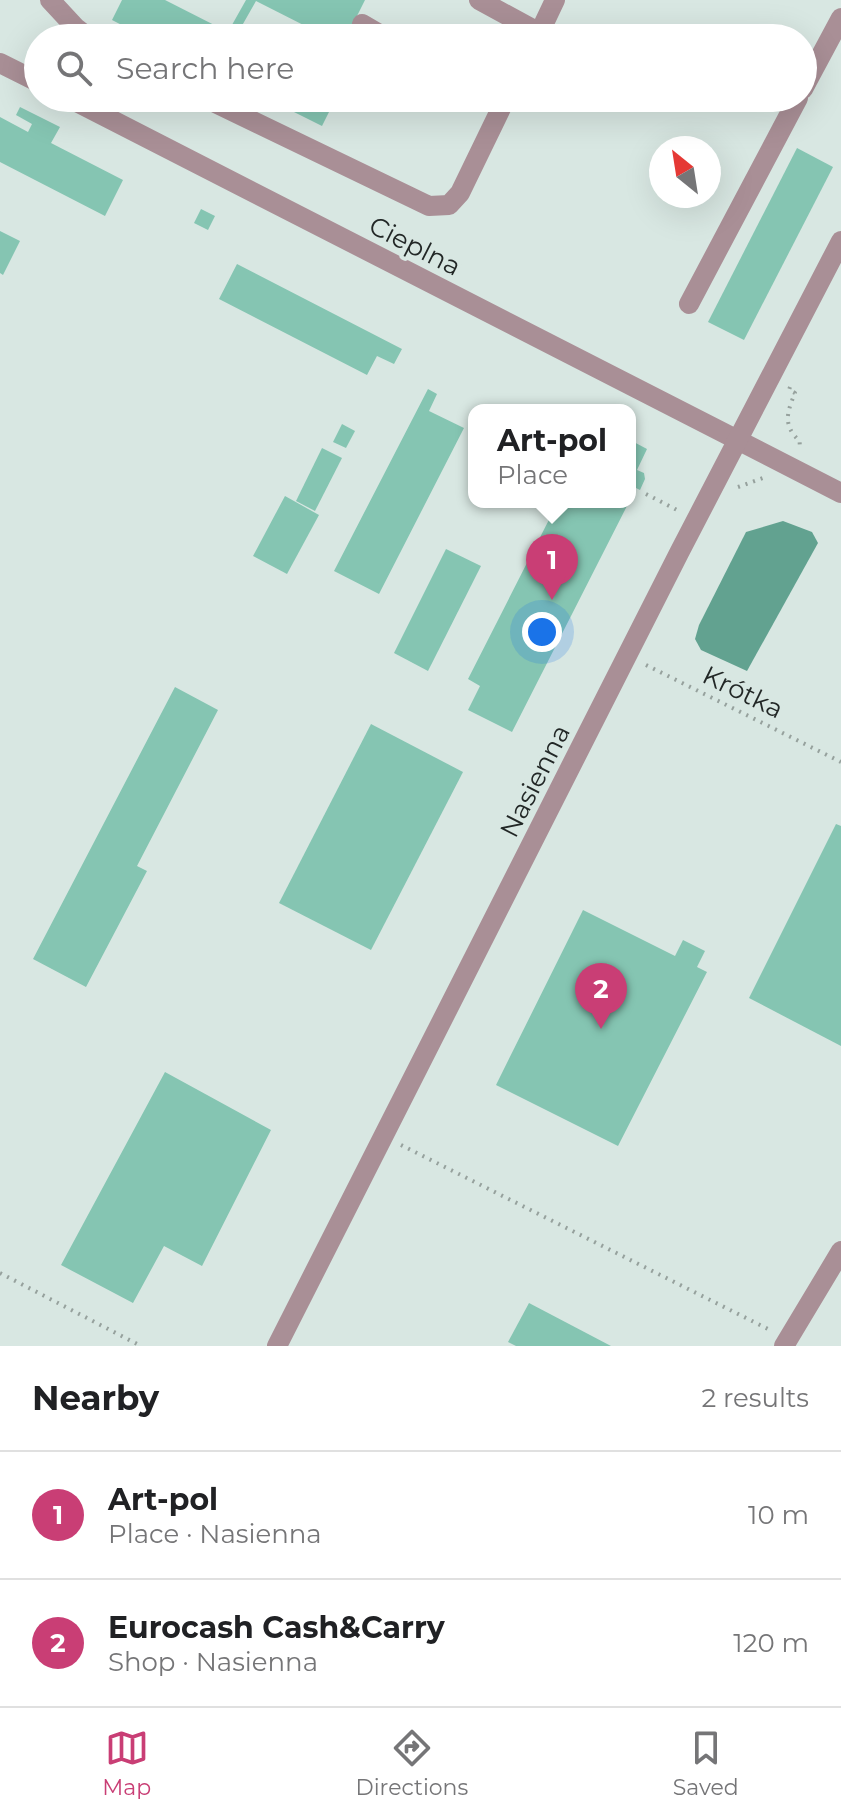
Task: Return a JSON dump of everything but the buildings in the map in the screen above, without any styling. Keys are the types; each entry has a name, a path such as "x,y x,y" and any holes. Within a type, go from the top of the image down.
{"street":[{"path":"50,0 72,24"},
{"path":"479,0 518,24"},
{"path":"544,24 555,0"},
{"path":"817,63 841,18"},
{"path":"0,63 24,75"},
{"name":"Cieplna","path":"96,112 841,493"},
{"path":"234,112 429,206 449,205 460,193 495,112"},
{"path":"689,304 791,112"},
{"name":"Nasienna","path":"277,1346 841,241"},
{"path":"779,1339 841,1251"}],"path":[{"path":"789,390 795,393 788,410 788,423 800,448"},
{"path":"715,484 733,492 746,483 769,479"},
{"path":"646,494 683,513"},
{"name":"Krótka","path":"628,657 841,762"},
{"path":"385,1136 779,1339"},
{"path":"0,1273 141,1346"}],"shaded area":[{"path":"783,521 812,532 818,543 747,671 701,650 695,639 699,625 746,532"}],"place":[{"name":"Art-pol","path":"552,600"},
{"name":"Eurocash Cash&Carry","path":"601,1029"}]}
